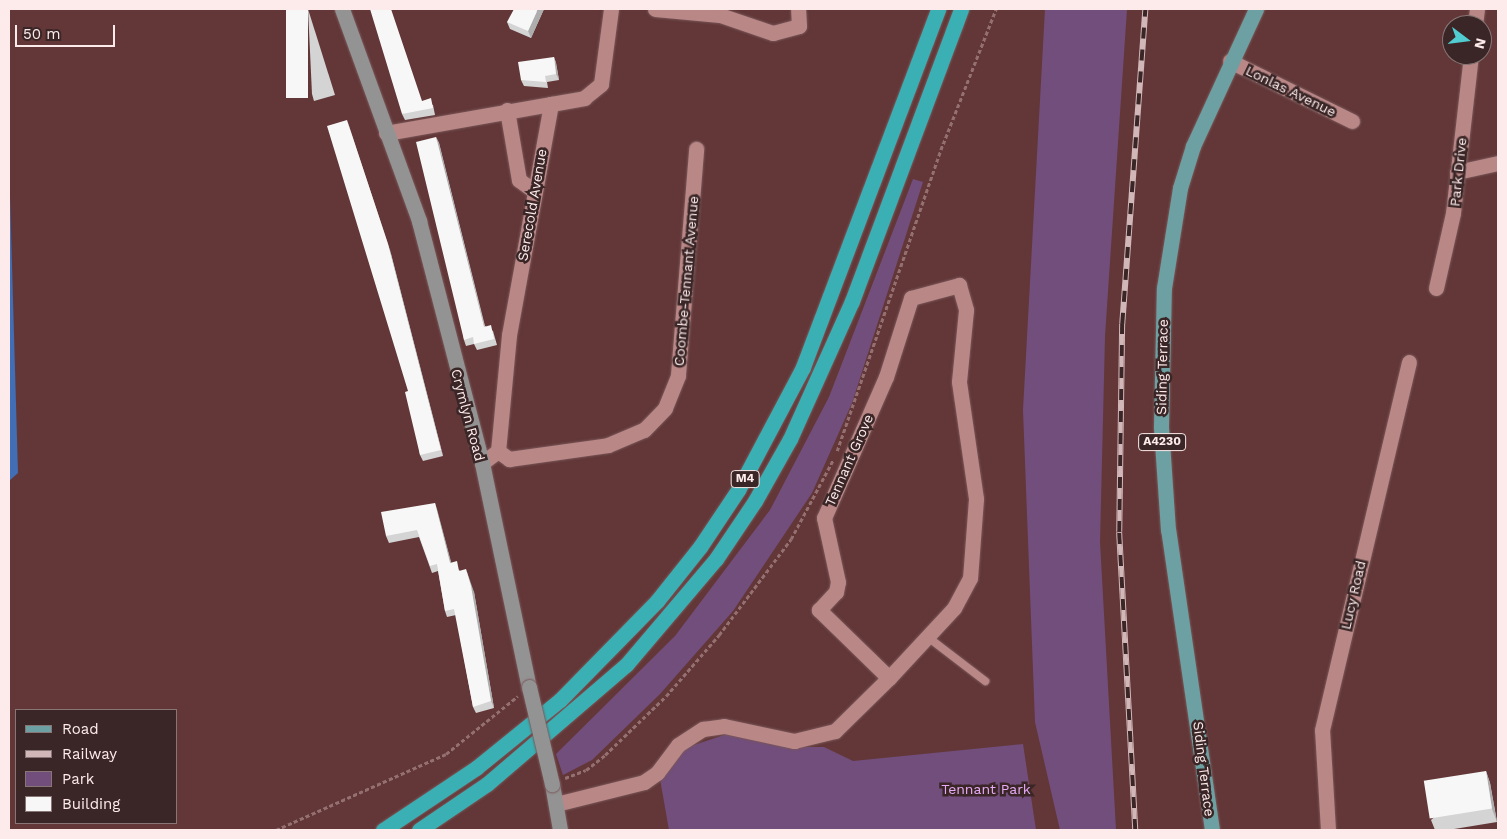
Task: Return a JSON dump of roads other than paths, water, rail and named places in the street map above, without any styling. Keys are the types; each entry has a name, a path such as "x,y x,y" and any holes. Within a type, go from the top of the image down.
{"highway":[{"name":"M4","path":"383,830 476,768 560,700 657,602 705,539 738,490 803,367 938,9"},
{"name":"M4","path":"419,830 487,784 626,665 716,559 755,501 794,431 852,301 961,9"}],"main road":[{"name":"A4230","path":"1230,61 1256,9"},
{"name":"Siding Terrace","path":"1212,830 1168,530 1161,353 1164,288 1180,188 1230,61"}],"street":[{"name":"Crymlyn Road","path":"342,9 419,221 482,462 529,687 552,784 560,830"},
{"path":"386,133 507,110 584,98 601,84 611,9"},
{"path":"655,9 720,15 773,33 799,26 798,9"},
{"name":"Lonlas Avenue","path":"1230,61 1352,121"},
{"name":"Park Drive","path":"1436,288 1457,172 1470,65"},
{"name":"Serecold Avenue","path":"498,451 509,336 551,104"},
{"path":"507,110 519,180 534,191"},
{"name":"Coombe-Tennant Avenue","path":"498,451 509,459 608,445 644,430 665,408 678,375 696,149"},
{"path":"1457,172 1498,163"},
{"name":"Tennant Grove","path":"959,285 966,310 959,382 976,498 975,545 970,578 954,608 929,638 889,678 819,610 838,582 824,518 886,377 911,298 959,285"},
{"name":"Lucy Road","path":"1328,830 1322,730 1409,362"},
{"path":"482,462 498,451"},
{"path":"556,804 644,782 657,773 678,745 703,729 724,726 794,741 835,731 889,678"}],"lane":[{"path":"929,638 985,681"}],"water":[{"path":"9,161 18,473 9,481"}],"railway":[{"path":"1135,830 1119,532 1122,324 1145,9"}],"park label":[{"name":"Tennant Park","path":"986,789"}]}
